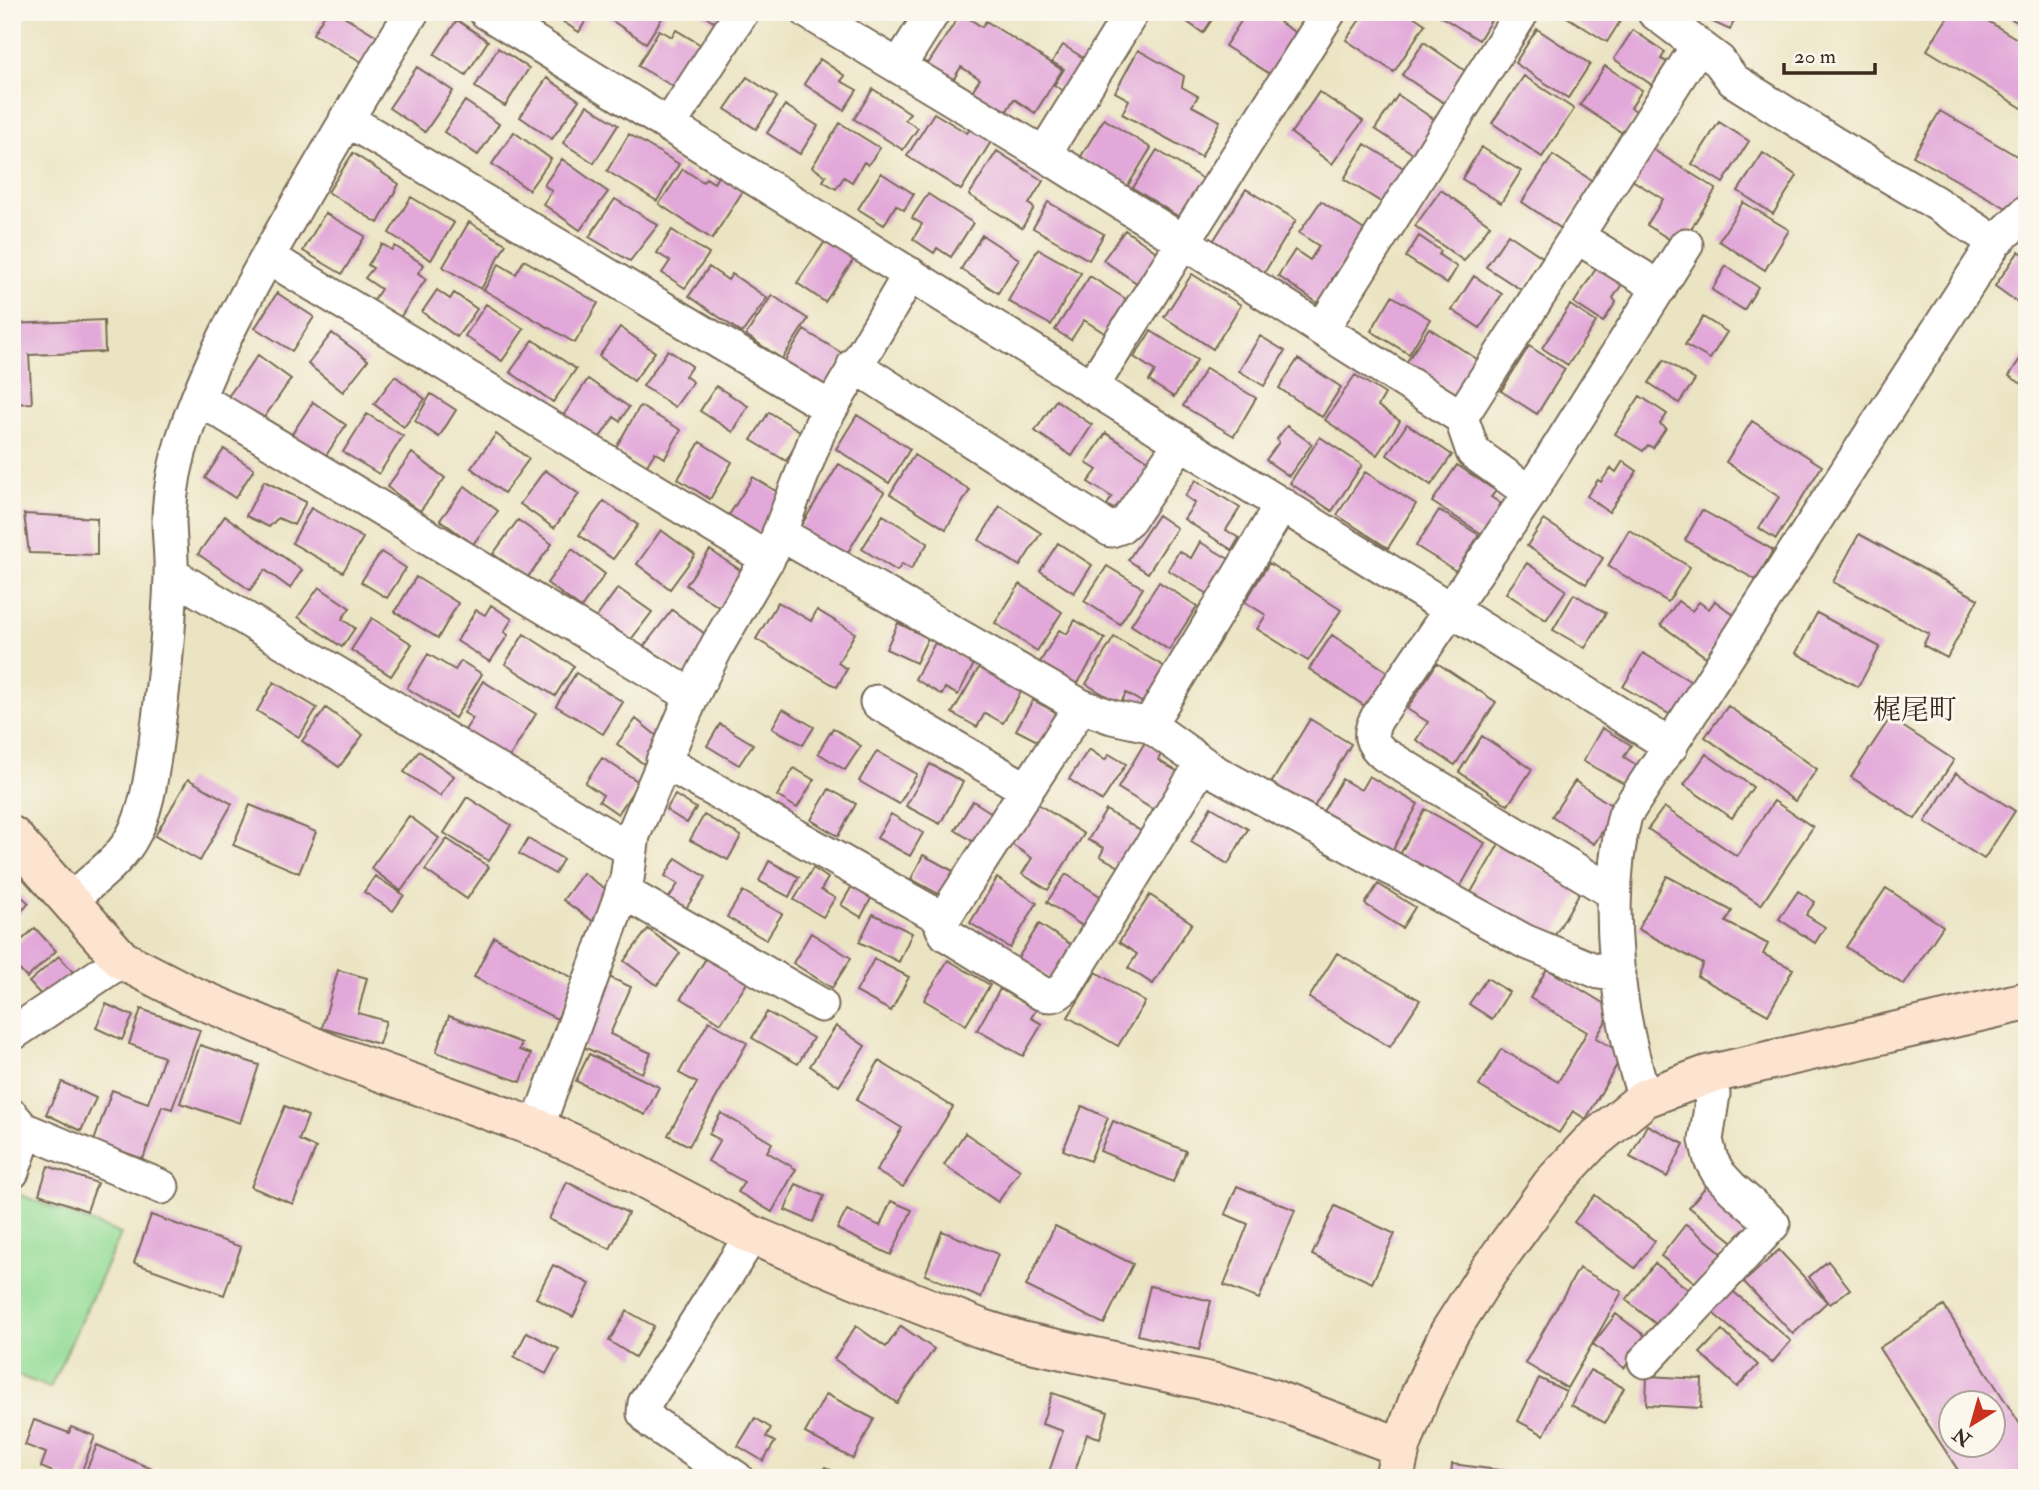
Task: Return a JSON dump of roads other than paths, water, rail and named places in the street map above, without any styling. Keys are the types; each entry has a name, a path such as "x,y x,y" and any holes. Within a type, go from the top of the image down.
{"street":[{"path":"70,900 123,850 135,830 144,803 152,771 162,701 171,574 171,487 198,397 228,330 268,257 346,119 411,12"},
{"path":"486,12 1671,746"},
{"path":"669,125 742,12"},
{"path":"808,12 1044,154 1461,417 1473,452 1530,493"},
{"path":"899,66 933,12"},
{"path":"1044,154 1132,12"},
{"path":"1322,329 1522,12"},
{"path":"1654,12 1719,61 1733,80 1995,242"},
{"path":"1092,386 1183,242 1315,17"},
{"path":"1461,417 1698,46"},
{"path":"346,119 830,408"},
{"path":"1645,1098 1629,1038 1619,975 1614,893 1625,815 1995,242 2027,212"},
{"path":"1576,236 1660,288"},
{"path":"1614,893 1385,755 1373,743 1371,732 1373,724 1530,493 1686,245"},
{"path":"268,257 774,546 1081,706 1112,717 1149,725 1176,742 1202,764 1524,942 1599,972 1619,975"},
{"path":"537,1128 629,870 633,835 663,761 718,644 774,546 830,408 909,274"},
{"path":"855,365 1111,530 1120,527 1129,519 1181,442"},
{"path":"198,397 692,696"},
{"path":"1149,725 1282,504"},
{"path":"171,574 631,850"},
{"path":"877,702 1026,789"},
{"path":"1081,706 943,919 942,927 946,934 1041,993 1049,996 1059,993 1065,987 1202,764"},
{"path":"663,761 943,919"},
{"path":"12,836 122,960 188,994 331,1054 537,1128 601,1156 752,1235 868,1284 1021,1341 1225,1385 1273,1399 1398,1463 1421,1393 1449,1333 1488,1272 1552,1184 1590,1143 1645,1098 1707,1075 2027,1001"},
{"path":"622,891 821,1005"},
{"path":"12,1034 122,960"},
{"path":"1645,1361 1773,1224 1732,1188 1711,1160 1706,1140 1713,1094 1707,1075"},
{"path":"12,1171 22,1144 17,1122"},
{"path":"17,1122 162,1187"},
{"path":"736,1478 653,1423 643,1413 645,1403 752,1235"}],"district":[{"name":"梶尾町","path":"1915,710"}]}
